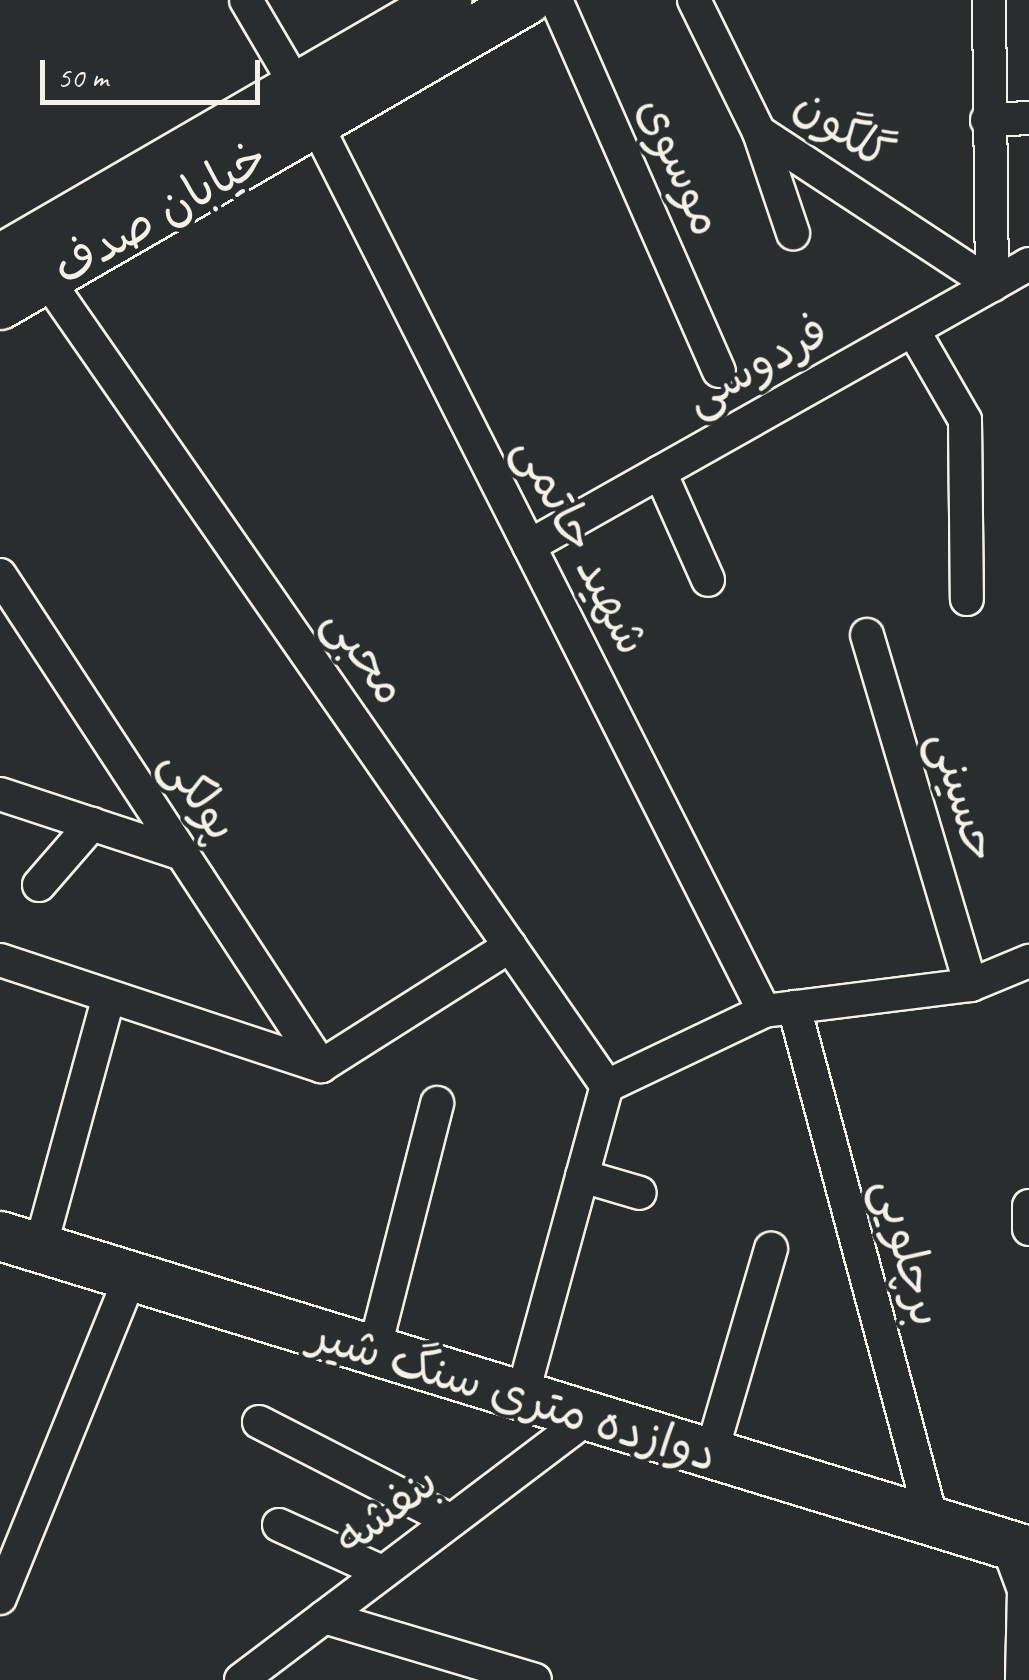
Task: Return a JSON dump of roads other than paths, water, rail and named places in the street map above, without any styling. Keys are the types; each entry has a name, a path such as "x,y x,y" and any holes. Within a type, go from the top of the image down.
{"main road":[{"name":"خیابان صدف","path":"0,305 306,105 447,0"},
{"name":"خیابان صدف","path":"0,259 306,105 528,0"},
{"name":"دوازده متری سنگ شیر","path":"20,1242 1018,1548"}],"street":[{"name":"شهید حاتمی","path":"246,0 306,105 529,546 779,1009"},
{"name":"موسوی","path":"556,0 718,371"},
{"name":"گلگون","path":"694,0 759,132 992,285"},
{"path":"990,0 987,120 992,285"},
{"path":"987,120 1029,118"},
{"path":"759,132 793,233"},
{"name":"فردوسی","path":"529,546 1029,264"},
{"name":"محبی","path":"46,278 607,1086"},
{"path":"913,330 965,420 967,599"},
{"path":"660,472 708,580"},
{"name":"پولکی","path":"4,588 321,1066"},
{"name":"حسینی","path":"867,634 970,985"},
{"path":"0,794 183,854"},
{"path":"39,885 92,824"},
{"path":"0,960 321,1066 510,946"},
{"path":"522,1396 607,1086 779,1009 970,985 1029,961"},
{"path":"20,1242 108,998"},
{"name":"برچلویی","path":"779,1009 932,1521"},
{"path":"374,1350 436,1103"},
{"path":"582,1176 640,1192"},
{"path":"1029,1206 1029,1229"},
{"path":"711,1454 772,1248"},
{"path":"0,1598 132,1276"},
{"name":"بنفشه","path":"240,1680 590,1416"},
{"path":"259,1422 450,1520"},
{"path":"279,1525 382,1572"},
{"path":"1018,1548 1024,1590 1022,1680"},
{"path":"324,1617 483,1671 535,1680"}]}
